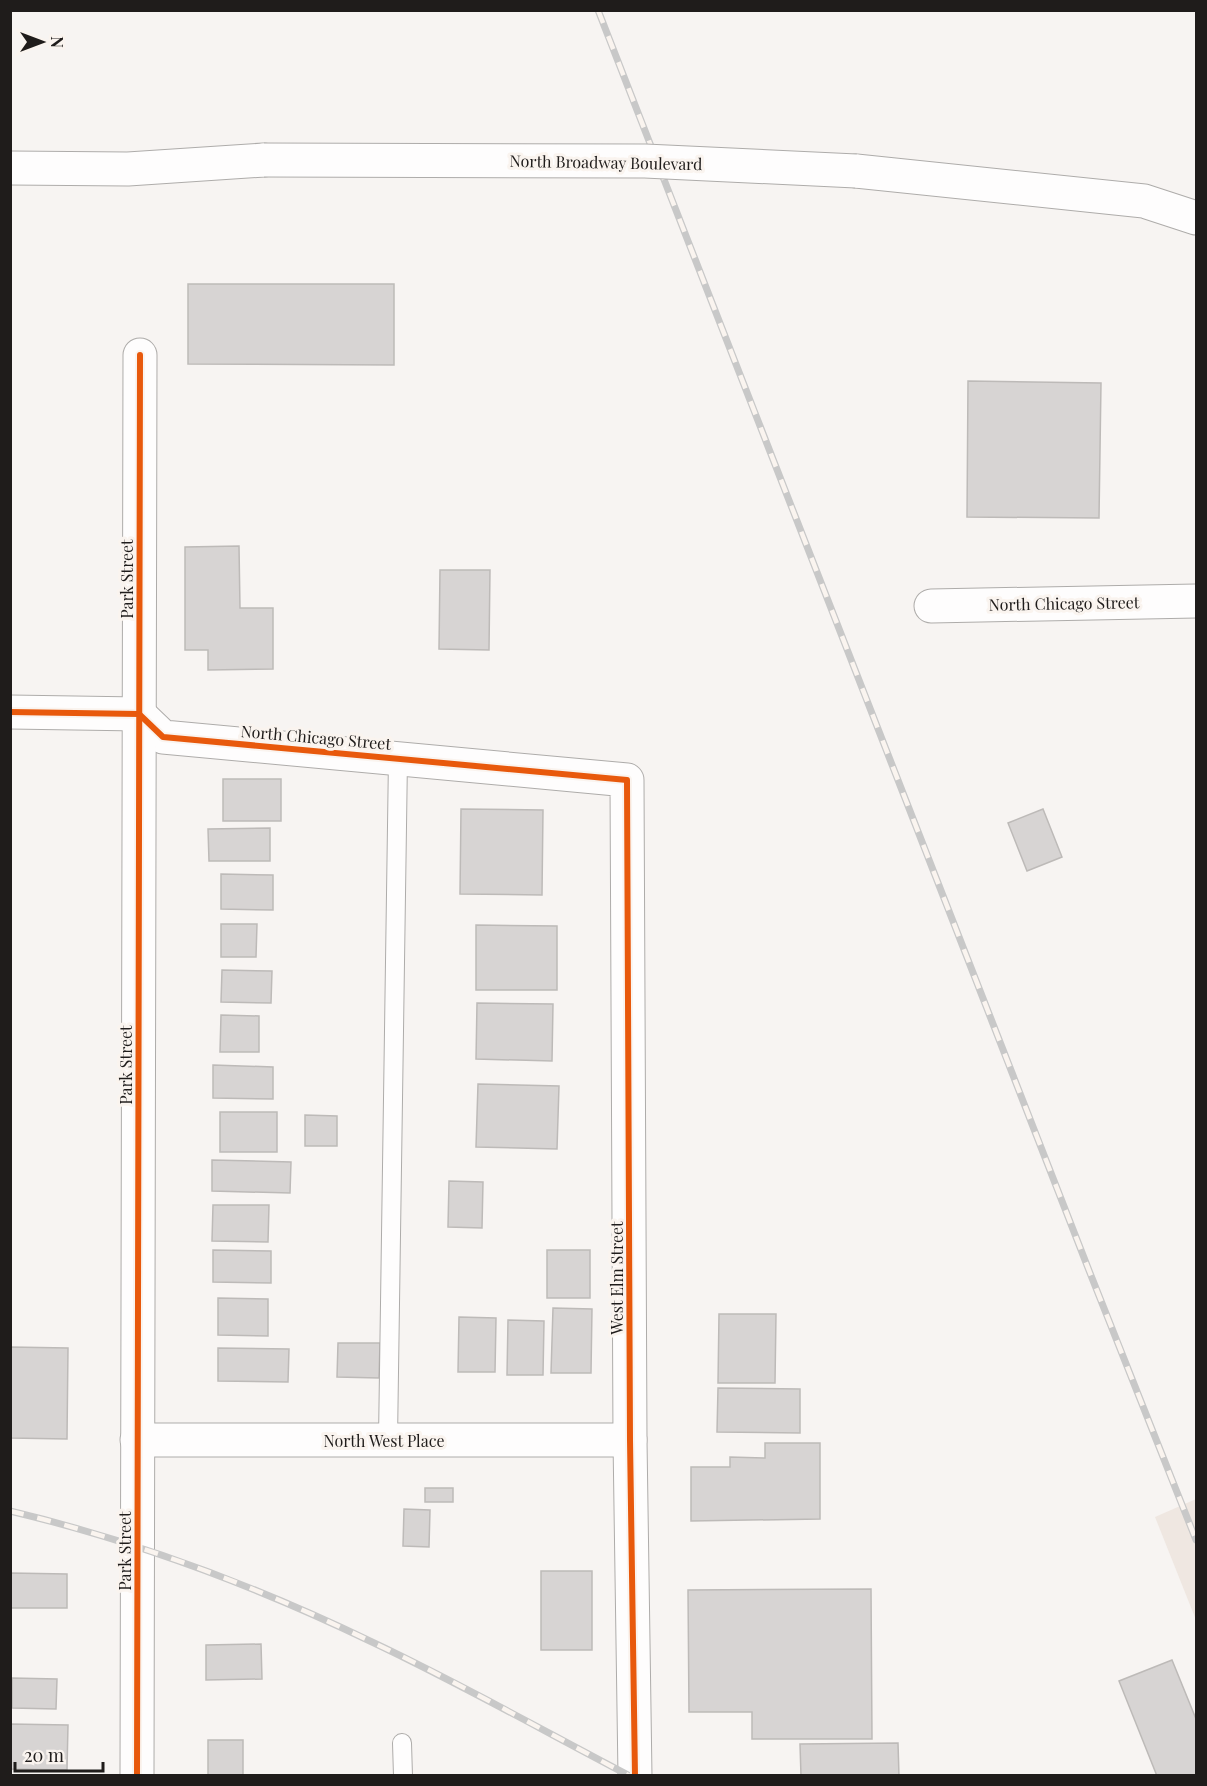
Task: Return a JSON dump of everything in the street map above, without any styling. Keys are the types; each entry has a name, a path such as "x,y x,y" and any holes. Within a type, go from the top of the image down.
{"street":[{"name":"North Broadway Boulevard","path":"10,168 128,169 264,160 645,161 855,171 1144,201 1197,218"},
{"name":"Park Street","path":"137,1776 140,355"},
{"name":"North Chicago Street","path":"931,606 1197,601"},
{"path":"10,712 139,714"},
{"name":"North Chicago Street","path":"139,714 164,736 627,780"},
{"name":"West Elm Street","path":"627,780 630,1440 635,1776"},
{"name":"North West Place","path":"137,1440 630,1440"}],"lane":[{"path":"388,1440 398,758"},
{"path":"402,1743 403,1776"}],"shaded area":[{"path":"1196,1499 1196,1620 1155,1517"}],"building":[{"path":"188,284 394,284 394,365 188,364"},
{"path":"968,381 1101,383 1099,518 967,517"},
{"path":"239,546 240,608 273,608 273,669 208,670 208,650 185,650 185,547"},
{"path":"440,570 490,570 489,650 439,649"},
{"path":"223,779 281,779 281,821 223,821"},
{"path":"461,809 543,810 542,895 460,894"},
{"path":"1043,809 1062,857 1027,871 1008,823"},
{"path":"270,828 270,861 209,861 208,829"},
{"path":"221,874 273,875 273,910 221,909"},
{"path":"221,924 257,924 256,957 221,957"},
{"path":"476,925 557,926 557,990 476,990"},
{"path":"222,970 272,971 271,1003 221,1002"},
{"path":"477,1003 553,1004 552,1061 476,1059"},
{"path":"221,1015 259,1016 259,1052 220,1052"},
{"path":"213,1065 273,1067 273,1099 213,1098"},
{"path":"478,1084 559,1086 557,1149 476,1147"},
{"path":"220,1112 277,1112 277,1152 220,1152"},
{"path":"305,1115 337,1116 337,1146 305,1146"},
{"path":"212,1160 291,1162 290,1193 212,1191"},
{"path":"449,1181 483,1182 482,1228 448,1227"},
{"path":"213,1205 269,1205 268,1242 212,1241"},
{"path":"213,1250 271,1251 271,1283 213,1282"},
{"path":"547,1250 590,1250 590,1298 547,1298"},
{"path":"218,1298 268,1299 268,1336 218,1335"},
{"path":"553,1308 592,1309 591,1373 551,1373"},
{"path":"719,1314 776,1314 775,1383 718,1383"},
{"path":"459,1317 496,1318 495,1372 458,1372"},
{"path":"508,1320 544,1321 543,1375 507,1375"},
{"path":"338,1343 380,1343 379,1378 337,1377"},
{"path":"10,1347 68,1348 67,1439 10,1438"},
{"path":"218,1348 289,1349 288,1382 218,1381"},
{"path":"718,1388 800,1389 800,1433 717,1432"},
{"path":"765,1443 820,1443 820,1519 691,1521 691,1467 730,1467 730,1457 765,1458"},
{"path":"425,1488 453,1488 453,1502 425,1502"},
{"path":"404,1509 430,1510 429,1547 403,1546"},
{"path":"541,1571 592,1571 592,1650 541,1650"},
{"path":"10,1573 67,1574 67,1608 10,1608"},
{"path":"871,1589 872,1739 752,1739 752,1712 689,1712 688,1590"},
{"path":"261,1644 262,1679 206,1680 206,1645"},
{"path":"1172,1660 1196,1719 1196,1776 1157,1776 1119,1681"},
{"path":"12,1678 57,1679 56,1709 12,1708"},
{"path":"10,1724 68,1725 67,1770 10,1769"},
{"path":"208,1740 243,1740 243,1776 208,1776"},
{"path":"898,1743 899,1776 801,1776 800,1744"}],"railway":[{"path":"598,10 1196,1540"},
{"path":"10,1511 149,1551 284,1602 437,1674 630,1776"}],"cycle path":[{"path":"137,1776 140,355"},
{"path":"10,712 139,714 163,737 627,780 630,1440 635,1776"}]}
